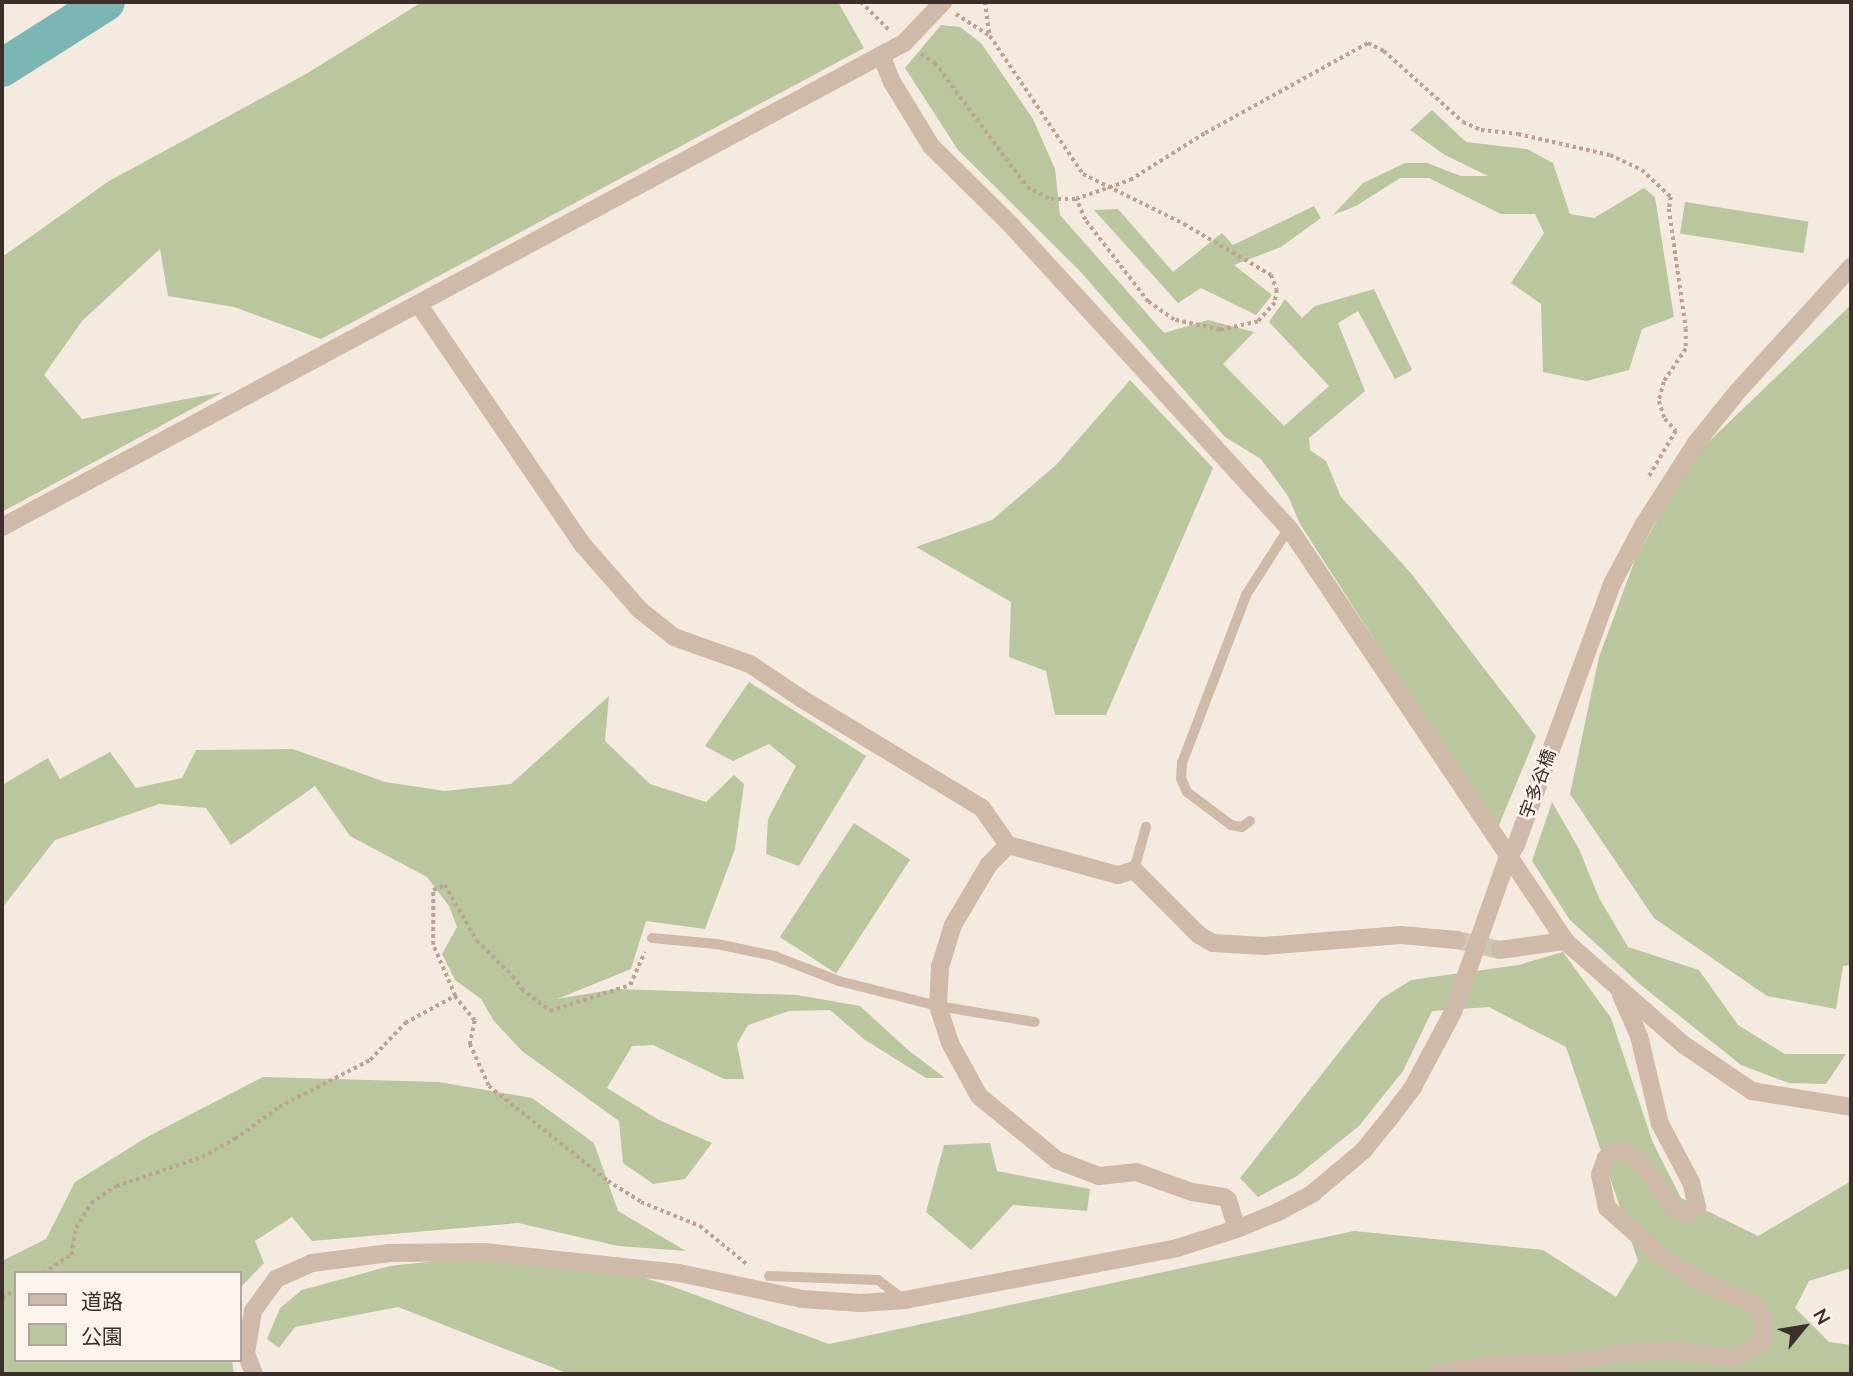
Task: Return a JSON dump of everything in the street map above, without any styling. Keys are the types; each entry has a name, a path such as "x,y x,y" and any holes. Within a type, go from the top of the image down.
{"street":[{"path":"2,527 904,43 940,5"},
{"path":"881,55 892,82 931,146 1011,225 1289,528 1512,851 1565,941 1684,1045 1752,1091 1851,1107"},
{"name":"宇多谷橋","path":"254,1374 246,1353 247,1334 253,1311 276,1279 312,1263 389,1253 484,1252 679,1273 802,1299 862,1303 905,1300 1087,1268 1177,1248 1237,1229 1278,1212 1341,1172 1363,1151 1405,1098 1453,1012 1614,582 1644,523 1696,443 1738,391 1851,267"},
{"path":"419,305 583,545 640,610 674,637 750,664 802,699 982,808 1008,845 1118,875 1134,870 1199,935 1213,943 1264,946 1401,935 1457,940"},
{"path":"1008,845 988,866 953,925 940,967 938,1006 950,1043 979,1096 1057,1160 1099,1176 1136,1172 1192,1192 1224,1196 1228,1200 1237,1229"},
{"path":"1500,950 1565,941"},
{"path":"1435,1374 1493,1364 1566,1363 1677,1350 1733,1358 1762,1343 1764,1321 1754,1304 1705,1283 1667,1261 1607,1208 1601,1175 1606,1158 1618,1150 1636,1157 1673,1207 1686,1215 1697,1207 1691,1182 1660,1124 1639,1036 1619,989"}],"lane":[{"path":"1250,821 1242,827 1231,825 1187,792 1181,778 1182,763 1246,595 1289,528"},
{"path":"1134,870 1146,827"},
{"path":"652,938 717,944 774,956 839,981 989,1017 1035,1022"},
{"path":"769,1276 878,1280 905,1300"}],"path":[{"path":"861,2 904,43 935,63 1027,187 1051,199 1076,200 1130,180 1205,133 1368,43 1384,51 1463,121 1481,130 1518,134 1610,155 1642,170 1671,197 1669,209 1686,330 1686,349 1664,382 1658,401 1665,419 1676,431 1644,485"},
{"path":"985,2 990,36"},
{"path":"940,5 990,36 1083,174 1184,223 1271,275 1277,290 1275,303 1258,322 1220,331 1174,320 1148,302 1085,220 1076,200"},
{"path":"652,938 630,985 550,1011 522,989 513,976 477,941 445,885 433,890 433,945 456,996 475,1021 470,1044 489,1086 608,1181 641,1202 700,1226 746,1265 769,1276"},
{"path":"46,1271 72,1255 76,1228 91,1203 116,1186 202,1157 235,1139 279,1107 370,1060 405,1023 456,996"}],"green space":[{"path":"422,2 838,2 864,48 321,339 234,307 168,296 160,249 82,321 44,375 82,419 223,392 2,512 2,257 109,181 306,74"},
{"path":"941,25 960,27 981,43 1033,119 1055,169 1060,215 1164,333 1208,320 1254,332 1223,364 1284,426 1329,386 1269,322 1285,299 1302,318 1315,306 1374,289 1412,370 1395,379 1358,311 1338,323 1365,391 1309,438 1310,450 1326,461 1341,497 1410,572 1536,736 1497,830 1300,524 1288,496 1261,459 1225,437 1079,270 958,150 905,68"},
{"path":"1432,110 1466,142 1527,149 1553,163 1570,214 1594,218 1644,188 1655,197 1674,317 1642,329 1629,370 1586,381 1543,372 1541,304 1511,283 1544,233 1535,214 1501,214 1429,178 1400,178 1356,206 1333,215 1363,183 1405,163 1427,163 1461,176 1488,176 1445,155 1410,130"},
{"path":"1685,202 1808,222 1803,253 1680,234"},
{"path":"1314,206 1321,218 1281,247 1234,265 1272,295 1256,315 1201,288 1178,303 1094,210 1118,209 1173,272 1222,233 1233,245"},
{"path":"1851,305 1851,965 1843,966 1836,1009 1767,996 1654,918 1570,794 1599,657 1636,557 1695,455"},
{"path":"1130,380 1213,468 1106,715 1055,715 1046,671 1009,657 1011,602 916,547 992,520 1056,465"},
{"path":"749,682 866,756 799,866 766,854 768,819 796,766 769,744 733,761 705,746"},
{"path":"609,696 605,741 650,784 706,802 734,775 744,784 735,849 705,929 646,921 631,969 557,999 616,989 797,995 860,1006 908,1050 945,1078 926,1078 865,1040 830,1010 789,1011 748,1025 737,1044 744,1079 724,1079 653,1045 632,1046 607,1088 659,1120 712,1143 685,1179 653,1184 623,1163 619,1121 522,1051 494,1021 481,999 455,980 442,954 457,927 449,906 427,877 350,836 315,786 231,845 206,808 159,804 55,840 2,908 2,785 48,758 60,779 110,752 136,788 182,778 196,750 293,749 385,782 445,791 511,784"},
{"path":"1552,802 1579,849 1599,898 1628,947 1699,970 1738,1025 1785,1054 1846,1054 1826,1084 1789,1083 1741,1065 1642,986 1570,920 1532,861"},
{"path":"854,823 910,859 836,974 780,937"},
{"path":"1563,952 1611,1018 1653,1143 1681,1198 1758,1236 1851,1181 1851,1268 1809,1281 1795,1308 1829,1342 1851,1345 1851,1374 569,1374 398,1307 295,1327 279,1348 267,1339 280,1308 302,1290 390,1266 509,1253 584,1260 671,1286 829,1344 1354,1231 1543,1250 1616,1297 1638,1261 1566,1047 1489,1007 1432,1011 1403,1071 1359,1126 1297,1176 1258,1197 1240,1178 1381,999 1411,980 1518,965"},
{"path":"263,1077 439,1082 532,1098 594,1143 618,1211 686,1251 618,1246 518,1223 312,1241 292,1217 255,1241 264,1263 242,1286 242,1271 14,1271 14,1362 232,1362 234,1374 2,1374 2,1261 46,1239 75,1182 147,1137"},
{"path":"990,1143 997,1171 1090,1189 1087,1211 1013,1205 971,1250 926,1212 944,1145"}],"waterway":[{"path":"2,68 106,2"}],"tunnel":[{"path":"1457,940 1500,950"}]}
